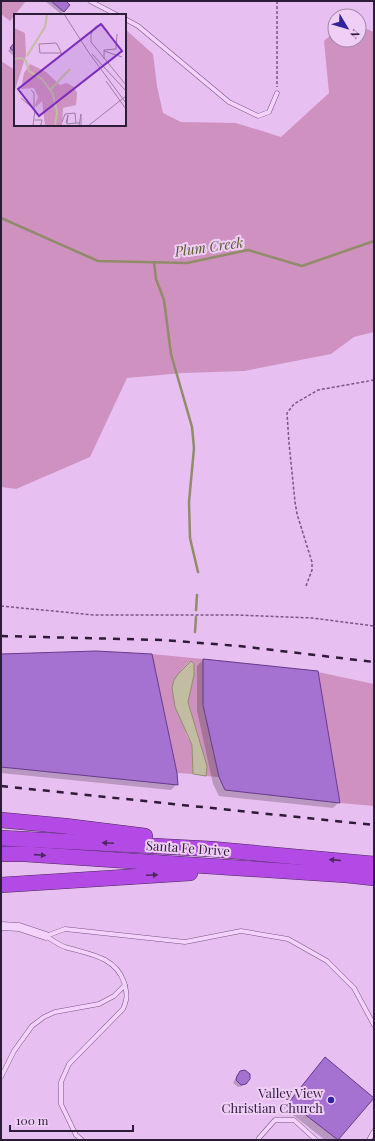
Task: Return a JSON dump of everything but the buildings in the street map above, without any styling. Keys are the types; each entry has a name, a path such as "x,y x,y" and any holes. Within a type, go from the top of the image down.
{"highway":[{"path":"1,820 120,833 253,852"},
{"name":"Santa Fe Drive","path":"1,838 211,849 374,864"},
{"name":"Santa Fe Drive","path":"1,854 25,854 374,878"},
{"path":"1,885 187,873 346,875"}],"street":[{"path":"1,926 19,927 46,936"}],"lane":[{"path":"90,1 115,14"},
{"path":"126,20 138,26 229,102 258,116 269,112 277,93"},
{"path":"46,936 65,929 185,942 241,931 288,938 327,961 354,988 374,1025"},
{"path":"46,936 63,946 97,956 113,964 121,974 128,998 123,1009 69,1064 61,1082 61,1104 76,1135 82,1140"},
{"path":"1,1077 22,1038 32,1026 55,1012 99,1004 114,996 125,985"},
{"path":"260,1140 259,1138 275,1120 294,1120 316,1140"},
{"path":"368,1140 374,1131"}],"path":[{"path":"277,1 277,93"},
{"path":"306,586 312,570 312,562 297,514 287,413 294,404 318,390 374,380"},
{"path":"1,606 94,615 237,615 312,618 374,626"}],"shaded area":[{"path":"1,1 26,1 14,14 10,21 1,14"},
{"path":"367,29 374,32 374,332 354,337 331,354 244,371 183,373 127,378 90,457 16,489 1,487 1,61 14,69 14,126 126,126 126,30 153,54 157,86 163,113 181,122 236,123 281,137 329,93 324,41 327,38 327,48 367,48"},
{"path":"152,654 203,659 203,705 219,777 206,776 207,766 188,702 194,675 189,662 174,680 186,734 192,745 193,774 177,773"},
{"path":"191,661 194,664 194,675 188,702 207,766 206,776 193,774 192,745 175,707 172,688 174,680"},
{"path":"318,672 374,684 374,806 340,803"}],"waterway":[{"name":"Plum Creek","path":"1,218 98,261 187,263 248,250 302,266 374,241"},
{"path":"154,262 156,279 164,300 171,354 192,427 194,448 189,502 190,538 198,572"},
{"path":"196,610 197,595"},
{"path":"195,632 196,617"}],"railway":[{"path":"1,636 163,640 239,646 374,662"},
{"path":"1,786 374,825"}],"place":[{"name":"Valley View Christian Church","path":"331,1100"}]}
